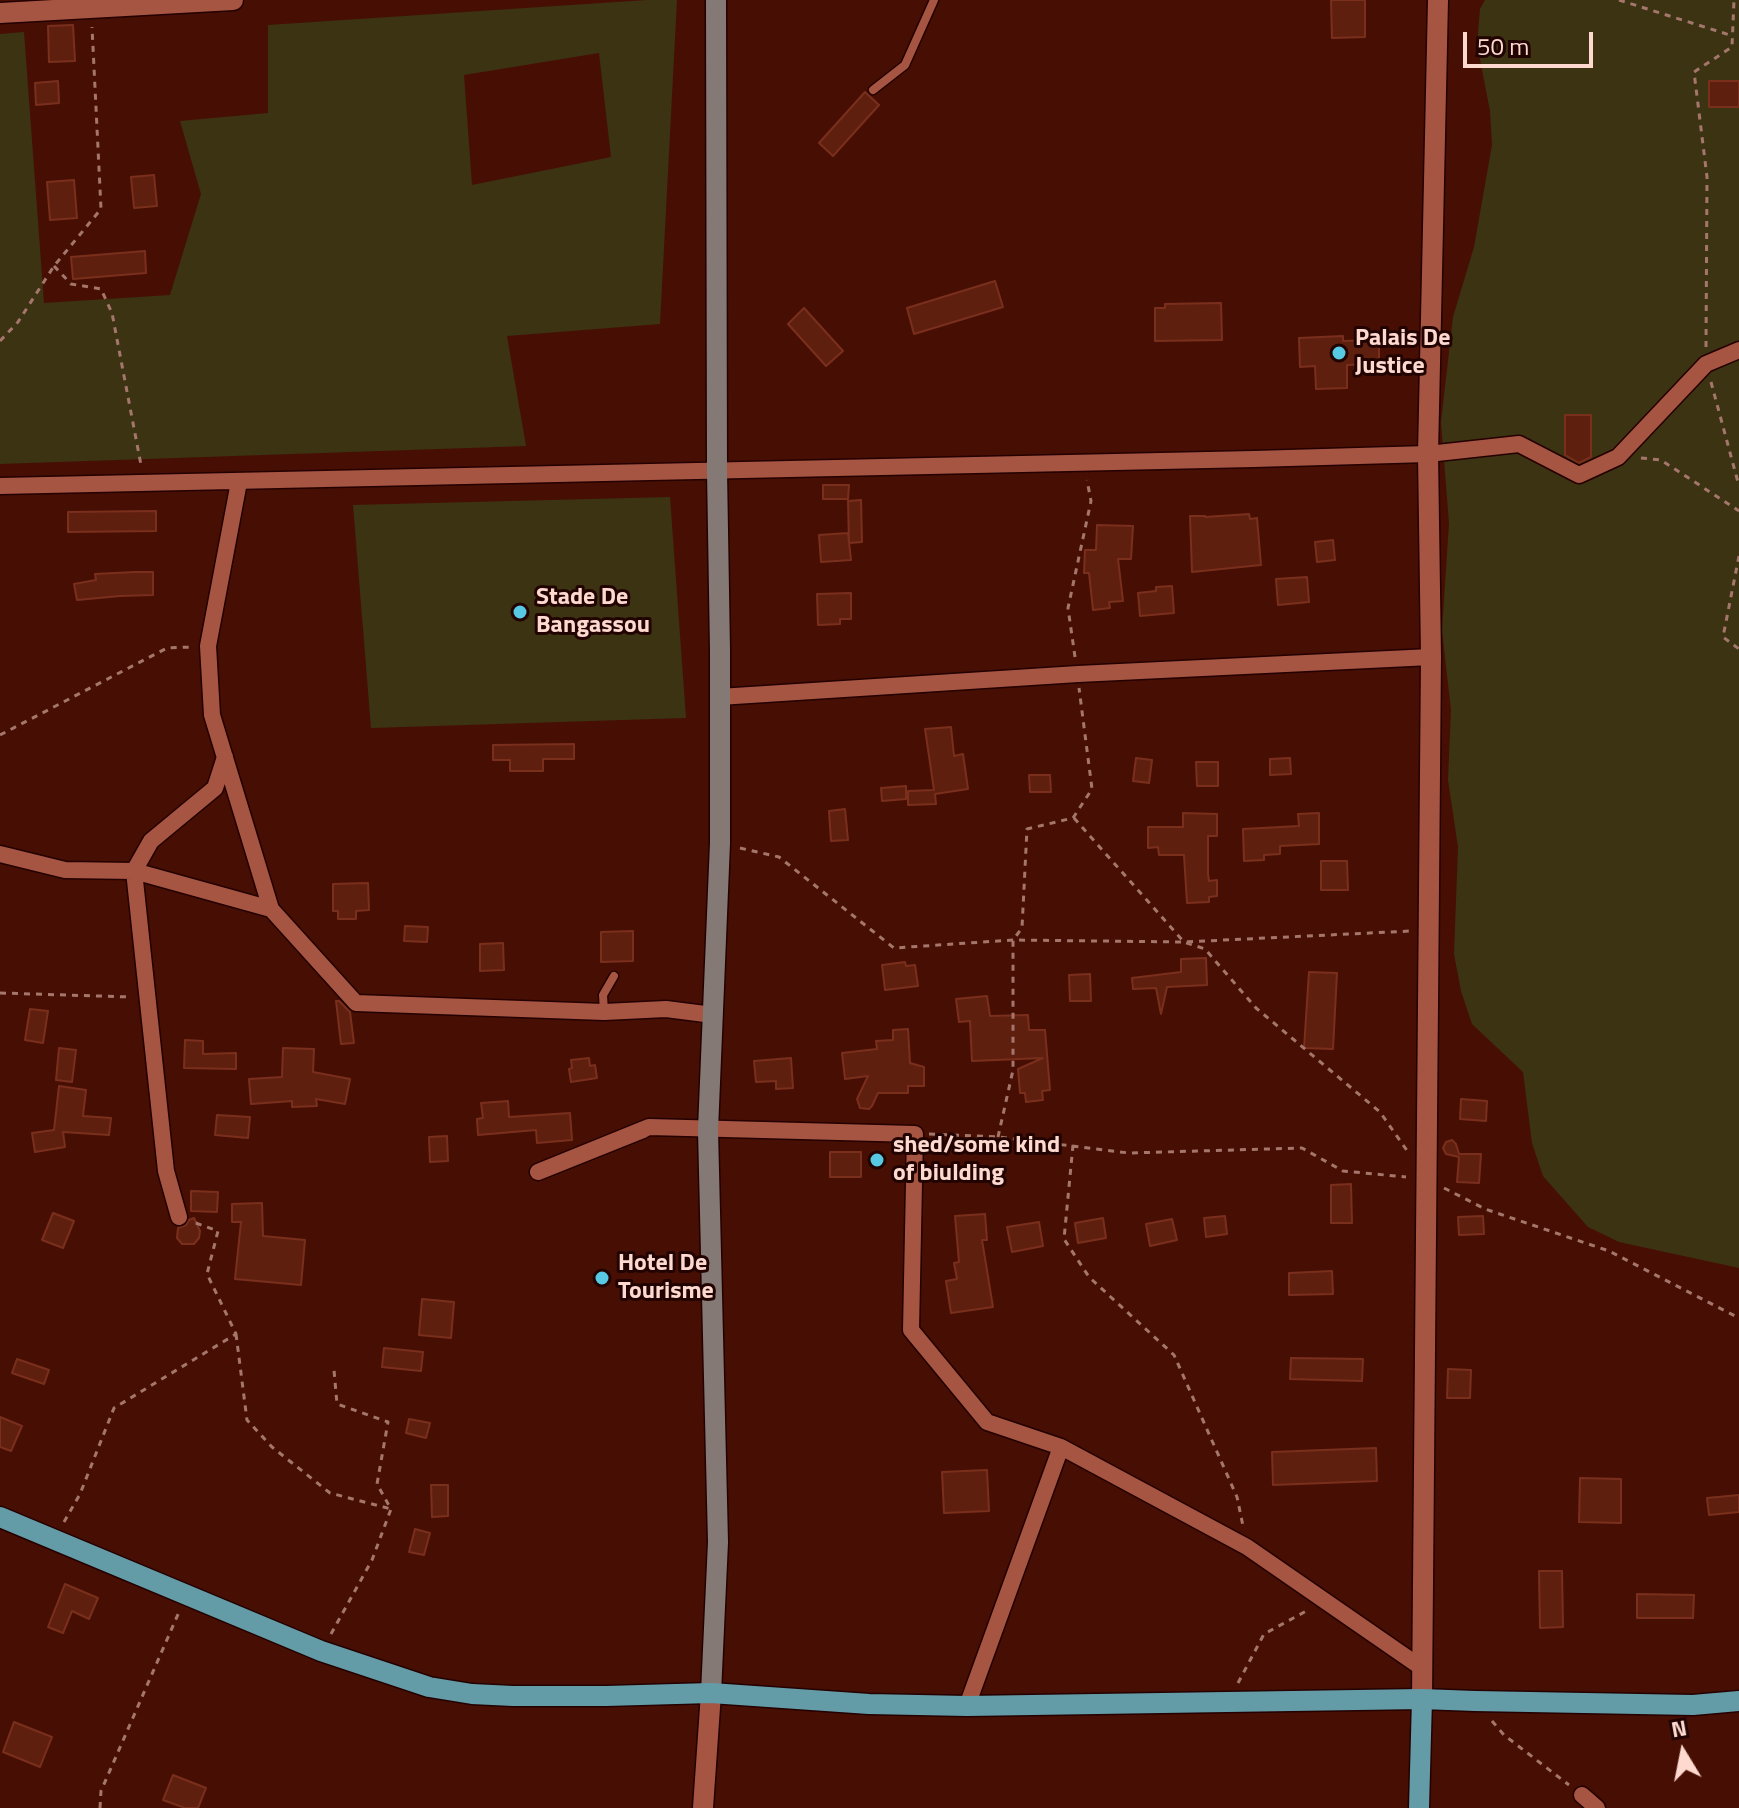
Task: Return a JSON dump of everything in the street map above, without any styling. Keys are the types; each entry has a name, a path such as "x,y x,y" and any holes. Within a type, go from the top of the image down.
{"main road":[{"path":"711,1693 718,1542 708,1130 720,843 716,0"},
{"path":"0,1517 321,1651 429,1687 472,1694 575,1696 711,1693 869,1704 967,1706 1422,1699 1693,1705 1739,1701"},
{"path":"1419,1808 1422,1699"}],"street":[{"path":"0,13 233,0"},
{"path":"1422,1699 1431,657 1428,454 1438,0"},
{"path":"0,486 1428,454 1519,444 1579,475 1618,457 1706,364 1739,350"},
{"path":"239,482 208,646 212,715 271,909 356,1003 604,1012 666,1009 713,1015"},
{"path":"719,697 1078,674 1431,657"},
{"path":"179,1217 166,1171 134,871 151,841 215,788 225,757"},
{"path":"0,854 65,870 134,871 271,909"},
{"path":"643,1130 538,1172 649,1127 915,1134 911,1330 987,1422 1061,1447 1247,1547 1422,1668"},
{"path":"967,1706 1061,1447"},
{"path":"703,1808 711,1693"},
{"path":"1582,1795 1597,1808"}],"lane":[{"path":"873,90 905,65 934,0"},
{"path":"604,1012 603,995 614,976"}],"path":[{"path":"1619,0 1733,36"},
{"path":"1734,0 1732,47 1694,72 1707,177 1706,364 1739,486"},
{"path":"0,341 18,322 54,266 101,209 91,8"},
{"path":"54,266 71,284 101,289 112,313 145,483"},
{"path":"1618,457 1661,460 1739,511"},
{"path":"998,1137 1013,1070 1013,940 1022,928 1027,829 1073,818 1092,789 1068,608 1091,501 1083,462"},
{"path":"1739,556 1723,637 1739,649"},
{"path":"0,735 167,648 208,646"},
{"path":"1073,818 1184,942 1205,949 1256,1008 1380,1112 1426,1178"},
{"path":"720,843 779,857 894,948 1013,940 1184,942 1429,930"},
{"path":"0,993 147,997"},
{"path":"915,1134 998,1137 1129,1153 1302,1148 1343,1171 1426,1178 1485,1209 1609,1251 1739,1318"},
{"path":"1073,1145 1064,1239 1089,1277 1174,1355 1237,1497 1247,1547"},
{"path":"179,1217 218,1231 207,1274 236,1334 247,1420 272,1447 330,1493 391,1509"},
{"path":"54,1539 80,1494 114,1408 236,1334"},
{"path":"321,1651 372,1560 391,1509 377,1484 388,1422 337,1404 334,1370"},
{"path":"100,1808 101,1791 187,1594"},
{"path":"1230,1701 1264,1634 1325,1601"},
{"path":"1475,1701 1504,1735 1582,1795"}],"shaded area":[{"path":"677,0 660,324 507,336 526,446 0,464 0,34 24,32 44,303 170,295 201,194 180,121 268,113 268,25","holes":["599,53 611,157 472,185 464,75"]},
{"path":"1485,0 1739,0 1739,1268 1619,1242 1588,1227 1543,1176 1532,1143 1523,1072 1472,1024 1461,991 1454,954 1458,847 1448,780 1451,710 1442,631 1449,523 1441,422 1453,317 1474,247 1492,145 1490,111 1477,44 1480,9"},
{"name":"Stade De Bangassou","path":"670,497 686,718 371,728 353,505"}],"building":[{"path":"1331,0 1365,0 1365,37 1332,38"},
{"path":"73,25 75,61 49,62 48,26"},
{"path":"58,81 59,103 36,105 35,83"},
{"path":"1709,81 1739,81 1739,107 1709,107"},
{"path":"865,92 879,105 833,156 819,143"},
{"path":"154,175 157,206 134,208 131,177"},
{"path":"74,180 77,218 50,220 47,182"},
{"path":"145,251 146,273 73,279 71,257"},
{"path":"995,281 1003,307 914,334 907,308"},
{"path":"1221,303 1222,340 1155,341 1155,308 1165,308 1165,304"},
{"path":"804,308 843,351 826,366 788,324"},
{"name":"Palais De Justice","path":"1343,336 1343,341 1379,340 1379,364 1347,365 1347,388 1316,389 1315,366 1300,367 1299,338"},
{"path":"1565,415 1591,415 1591,457 1579,463 1565,455"},
{"path":"823,485 849,485 848,499 823,499"},
{"path":"861,500 862,542 849,543 848,501"},
{"path":"156,511 156,531 68,532 68,512"},
{"path":"1249,514 1250,519 1257,518 1261,565 1192,572 1190,516"},
{"path":"1097,525 1133,526 1131,559 1118,559 1123,601 1109,602 1110,608 1093,610 1089,573 1084,573 1085,550 1096,550"},
{"path":"848,533 851,560 821,562 819,535"},
{"path":"1333,540 1335,560 1317,562 1315,542"},
{"path":"153,572 153,595 77,600 74,584 96,580 95,574"},
{"path":"1307,577 1309,602 1278,605 1276,579"},
{"path":"1172,586 1174,613 1140,616 1138,593"},
{"path":"851,593 851,619 840,619 840,624 818,625 817,594"},
{"path":"951,727 954,756 963,754 968,789 935,794 936,804 908,805 908,791 934,790 925,729"},
{"path":"574,744 574,759 543,759 543,771 510,771 510,760 493,760 493,745"},
{"path":"1136,758 1152,760 1149,783 1133,781"},
{"path":"1290,758 1291,774 1270,775 1270,759"},
{"path":"1196,762 1218,762 1218,786 1197,786"},
{"path":"1029,775 1050,775 1051,792 1030,792"},
{"path":"906,786 906,799 882,801 881,788"},
{"path":"845,809 848,840 831,841 829,811"},
{"path":"1183,813 1217,814 1217,836 1208,836 1208,874 1209,881 1217,880 1217,896 1209,897 1209,902 1187,903 1184,855 1159,855 1158,847 1148,848 1148,827 1183,827"},
{"path":"1319,813 1319,844 1280,846 1280,854 1264,855 1264,860 1244,861 1243,829 1299,826 1298,814"},
{"path":"1321,861 1347,861 1348,890 1321,890"},
{"path":"368,883 369,910 356,911 356,919 338,919 338,911 333,911 333,884"},
{"path":"405,926 428,927 427,942 404,941"},
{"path":"633,931 633,961 601,962 601,932"},
{"path":"503,943 504,970 480,971 480,944"},
{"path":"1206,958 1207,985 1167,987 1161,1014 1156,988 1133,989 1132,978 1181,972 1181,959"},
{"path":"905,962 906,966 915,965 918,986 885,990 882,965"},
{"path":"1309,972 1337,973 1333,1049 1304,1048"},
{"path":"1090,974 1091,1001 1070,1001 1069,975"},
{"path":"987,996 990,1016 1028,1015 1029,1030 1045,1030 1050,1090 1042,1091 1043,1100 1026,1102 1025,1093 1020,1093 1018,1069 1043,1058 972,1061 970,1021 959,1022 956,999"},
{"path":"336,1001 350,1012 354,1043 341,1044"},
{"path":"30,1009 48,1011 43,1043 25,1040"},
{"path":"908,1029 910,1063 924,1067 924,1086 908,1086 908,1093 878,1093 869,1109 860,1108 857,1099 868,1076 845,1079 842,1053 877,1049 876,1041 893,1040 893,1030"},
{"path":"185,1040 203,1041 203,1054 236,1053 236,1069 184,1068"},
{"path":"59,1048 76,1050 72,1082 56,1080"},
{"path":"283,1048 314,1049 313,1072 350,1079 345,1104 316,1099 317,1106 292,1107 292,1101 251,1104 249,1079 282,1077"},
{"path":"589,1058 590,1066 595,1065 597,1078 571,1082 571,1060"},
{"path":"791,1058 793,1088 776,1089 776,1081 756,1082 754,1061"},
{"path":"59,1086 86,1090 83,1116 111,1118 109,1135 63,1132 65,1147 35,1152 32,1133 54,1130"},
{"path":"1461,1099 1487,1101 1486,1121 1460,1119"},
{"path":"508,1101 509,1117 570,1113 572,1140 537,1143 536,1130 478,1135 477,1119 483,1118 481,1103"},
{"path":"217,1115 250,1117 248,1138 215,1135"},
{"path":"447,1136 448,1161 430,1162 429,1137"},
{"path":"1452,1140 1459,1154 1481,1154 1479,1183 1457,1182 1459,1157 1446,1154 1443,1148 1446,1142"},
{"path":"830,1152 861,1152 861,1177 830,1177"},
{"path":"1351,1184 1352,1223 1331,1223 1331,1185"},
{"path":"191,1191 218,1192 217,1212 191,1211"},
{"path":"262,1203 263,1236 305,1240 301,1285 235,1279 241,1222 232,1222 232,1204"},
{"path":"53,1213 74,1221 63,1248 42,1240"},
{"path":"985,1214 987,1240 982,1240 993,1307 951,1313 946,1281 957,1279 954,1263 959,1262 955,1216"},
{"path":"1225,1216 1227,1234 1206,1237 1204,1218"},
{"path":"1483,1216 1484,1234 1459,1235 1458,1217"},
{"path":"194,1218 200,1231 199,1238 194,1244 182,1244 177,1238 178,1228"},
{"path":"1103,1218 1106,1238 1078,1243 1075,1223"},
{"path":"1172,1219 1177,1240 1150,1246 1146,1224"},
{"path":"1039,1222 1043,1246 1012,1252 1007,1227"},
{"path":"1332,1271 1333,1294 1289,1295 1289,1273"},
{"path":"422,1299 454,1302 451,1338 419,1335"},
{"path":"384,1348 423,1352 421,1371 382,1367"},
{"path":"1291,1358 1363,1359 1362,1381 1290,1379"},
{"path":"17,1359 49,1370 44,1384 12,1373"},
{"path":"1448,1369 1471,1370 1470,1398 1447,1398"},
{"path":"0,1417 22,1426 11,1451 0,1447"},
{"path":"409,1419 430,1423 426,1438 406,1433"},
{"path":"1376,1448 1377,1481 1273,1485 1272,1452"},
{"path":"987,1470 989,1511 944,1513 942,1472"},
{"path":"1580,1478 1621,1479 1621,1523 1579,1522"},
{"path":"431,1485 448,1485 448,1516 432,1517"},
{"path":"1739,1495 1739,1512 1709,1515 1707,1498"},
{"path":"415,1529 430,1533 424,1555 409,1552"},
{"path":"1539,1571 1562,1571 1563,1627 1540,1628"},
{"path":"65,1584 98,1598 89,1619 72,1611 63,1633 48,1627"},
{"path":"1637,1594 1694,1595 1693,1618 1637,1618"},
{"path":"14,1722 52,1737 40,1767 3,1752"},
{"path":"173,1775 206,1788 198,1808 185,1808 163,1800"}],"place":[{"name":"Palais De Justice","path":"1339,353"},
{"name":"Stade De Bangassou","path":"520,612"},
{"name":"shed/some kind of biulding","path":"877,1160"},
{"name":"Hotel De Tourisme","path":"602,1278"}]}
